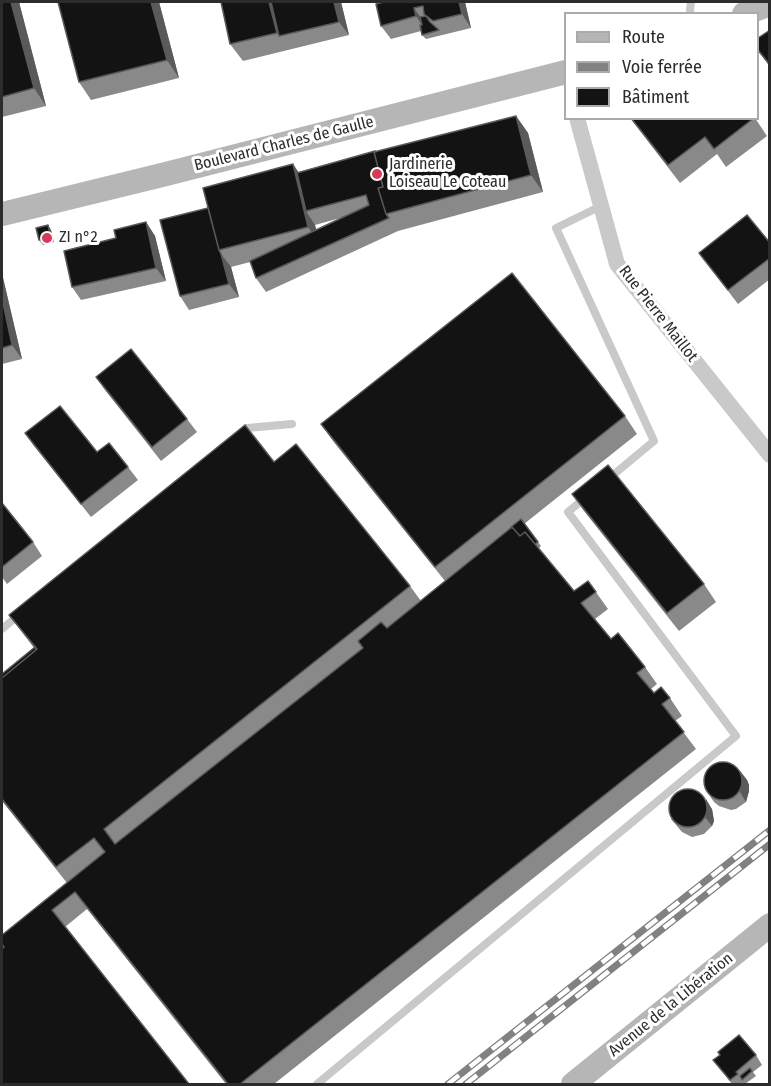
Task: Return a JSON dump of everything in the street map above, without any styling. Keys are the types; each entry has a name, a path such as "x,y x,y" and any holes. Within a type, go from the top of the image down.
{"street":[{"path":"749,12 770,4"},
{"name":"Boulevard Charles de Gaulle","path":"2,214 564,74"},
{"name":"Rue Pierre Maillot","path":"578,120 617,264 770,455"},
{"name":"Avenue de la Libération","path":"573,1084 770,925"}],"lane":[{"path":"601,206 556,228 654,441 603,484"},
{"path":"229,443 247,428 292,424"},
{"path":"317,1084 736,736 568,512 594,491"},
{"path":"2,629 29,607"}],"building":[{"path":"2,2 11,2 34,88 2,97"},
{"path":"58,2 151,2 167,60 79,82"},
{"path":"221,2 269,2 277,33 230,44"},
{"path":"271,2 334,2 339,22 279,36"},
{"path":"384,2 459,2 462,14 433,21 424,14 423,6 414,8 416,16 381,26 376,4"},
{"path":"426,16 439,30 422,35 420,17"},
{"path":"770,30 770,65 759,51 759,37"},
{"path":"516,116 531,175 386,214 378,188 383,187 374,152"},
{"path":"633,120 751,120 714,149 705,137 668,165"},
{"path":"375,151 383,187 378,188 389,218 256,278 250,261 369,205 366,195 306,211 297,173"},
{"path":"293,164 308,227 219,250 203,188"},
{"path":"208,208 229,284 180,296 160,220"},
{"path":"747,215 770,243 770,258 728,290 699,253"},
{"path":"146,222 156,268 72,287 64,251 116,238 114,230"},
{"path":"48,225 51,238 39,240 36,228"},
{"path":"512,273 625,416 435,567 321,424"},
{"path":"2,298 12,345 2,348"},
{"path":"131,349 187,419 152,447 96,377"},
{"path":"60,406 97,452 109,443 128,467 81,504 25,433"},
{"path":"245,425 274,462 296,444 410,586 104,829 115,844 363,648 358,641 381,622 387,628 512,527 520,536 525,532 574,591 588,581 596,592 581,603 611,639 618,633 645,667 637,673 654,693 661,687 670,698 662,704 684,732 240,1084 228,1084 75,892 52,910 189,1084 2,1084 2,949 4,947 2,935 105,852 94,838 56,867 2,799 2,678 37,649 9,615"},
{"path":"608,465 704,584 667,613 572,494"},
{"path":"2,503 33,542 2,567"},
{"path":"521,519 538,542 535,544 525,532 520,536 511,527"},
{"path":"35,647 36,650 2,678 2,674"},
{"path":"723,762 737,767 742,781 737,795 723,800 709,795 704,781 709,767"},
{"path":"688,789 702,794 707,808 702,822 688,827 674,822 669,808 674,794"},
{"path":"739,1035 756,1055 730,1080 713,1060 720,1055 718,1052"},
{"path":"750,1068 752,1071 742,1080 740,1076"}],"railway":[{"path":"448,1084 770,830"},
{"path":"466,1084 770,844"}],"place":[{"name":"Jardinerie Loiseau Le Coteau","path":"377,174"},
{"name":"ZI n°2","path":"47,238"}]}
